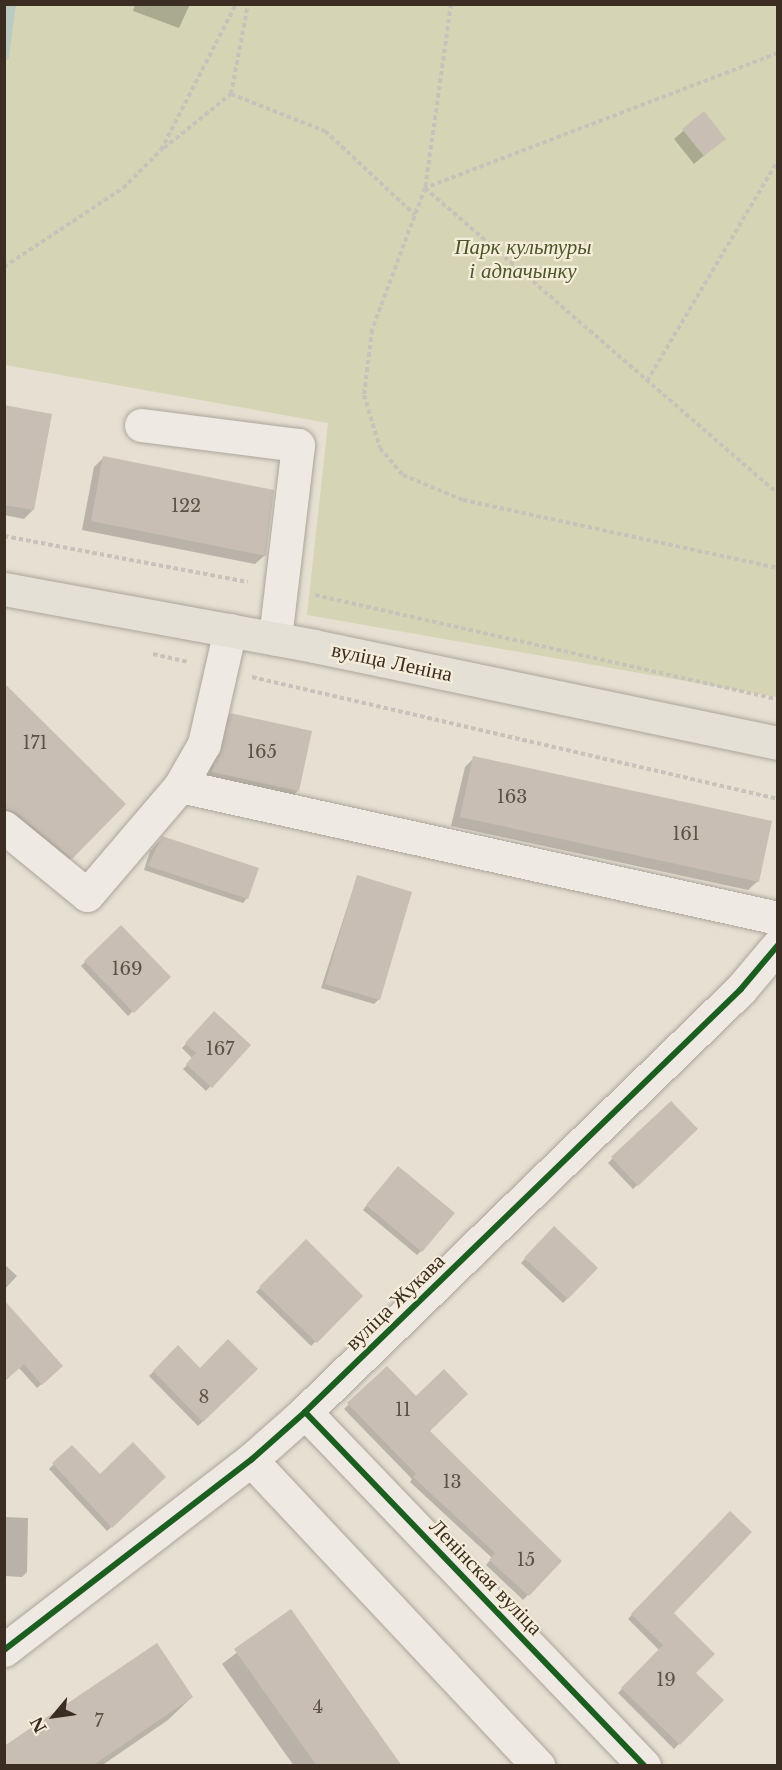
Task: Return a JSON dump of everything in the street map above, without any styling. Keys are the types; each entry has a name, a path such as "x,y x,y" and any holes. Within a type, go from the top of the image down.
{"main road":[{"name":"вуліца Леніна","path":"4,589 230,630 777,743"}],"street":[{"path":"141,425 298,445 275,639"},
{"path":"4,827 87,894 180,786 204,744 230,630"},
{"path":"180,786 777,918"},
{"name":"вуліца Жукава","path":"4,1650 251,1461 305,1412 741,989 777,945"},
{"name":"Ленінская вуліца","path":"305,1412 644,1766"},
{"path":"251,1461 537,1766"}],"path":[{"path":"161,150 236,4"},
{"path":"4,267 72,226 123,188 161,150 231,94 248,4"},
{"path":"451,4 425,188 372,330 364,395 380,448 403,475 463,500 777,568"},
{"path":"425,188 777,53"},
{"path":"231,94 325,131 415,215"},
{"path":"647,381 777,160"},
{"path":"425,188 777,494"},
{"path":"4,536 281,588 777,699"},
{"path":"142,651 777,799"}],"green space":[{"name":"Парк культуры і адпачынку","path":"4,5 777,5 777,697 307,615 328,423 5,365"}],"building":[{"path":"704,111 726,139 704,156 682,129"},
{"path":"4,405 52,414 34,510 4,505"},
{"path":"103,456 274,490 266,556 91,521"},
{"path":"4,683 126,804 72,859 16,812 4,809"},
{"path":"230,713 312,731 299,791 212,772"},
{"path":"473,756 772,821 759,882 460,817"},
{"path":"162,836 259,868 248,899 148,866"},
{"path":"357,875 412,892 380,1000 325,984"},
{"path":"121,925 171,977 134,1013 84,961"},
{"path":"214,1011 251,1045 212,1088 186,1064 196,1053 185,1043"},
{"path":"671,1101 698,1129 638,1186 611,1157"},
{"path":"398,1166 455,1213 422,1252 366,1205"},
{"path":"554,1226 598,1268 568,1299 524,1258"},
{"path":"306,1239 363,1296 317,1343 259,1287"},
{"path":"4,1300 63,1366 42,1385 24,1364 4,1382"},
{"path":"228,1339 258,1369 203,1422 153,1371 178,1345 200,1368"},
{"path":"387,1366 416,1396 444,1369 468,1394 430,1431 562,1561 529,1596 489,1560 495,1553 413,1477 416,1474 347,1403"},
{"path":"133,1442 166,1477 112,1528 52,1463 72,1445 100,1474"},
{"path":"730,1511 752,1532 674,1613 715,1654 696,1673 724,1700 680,1745 621,1688 663,1645 631,1614"},
{"path":"291,1609 402,1766 317,1766 234,1649"},
{"path":"157,1643 193,1697 92,1766 4,1766 4,1746"}],"waterway":[{"path":"4,56 11,4"}],"cycle path":[{"path":"4,1650 251,1460 305,1412 741,989 778,945"},
{"path":"305,1412 644,1766"}]}
